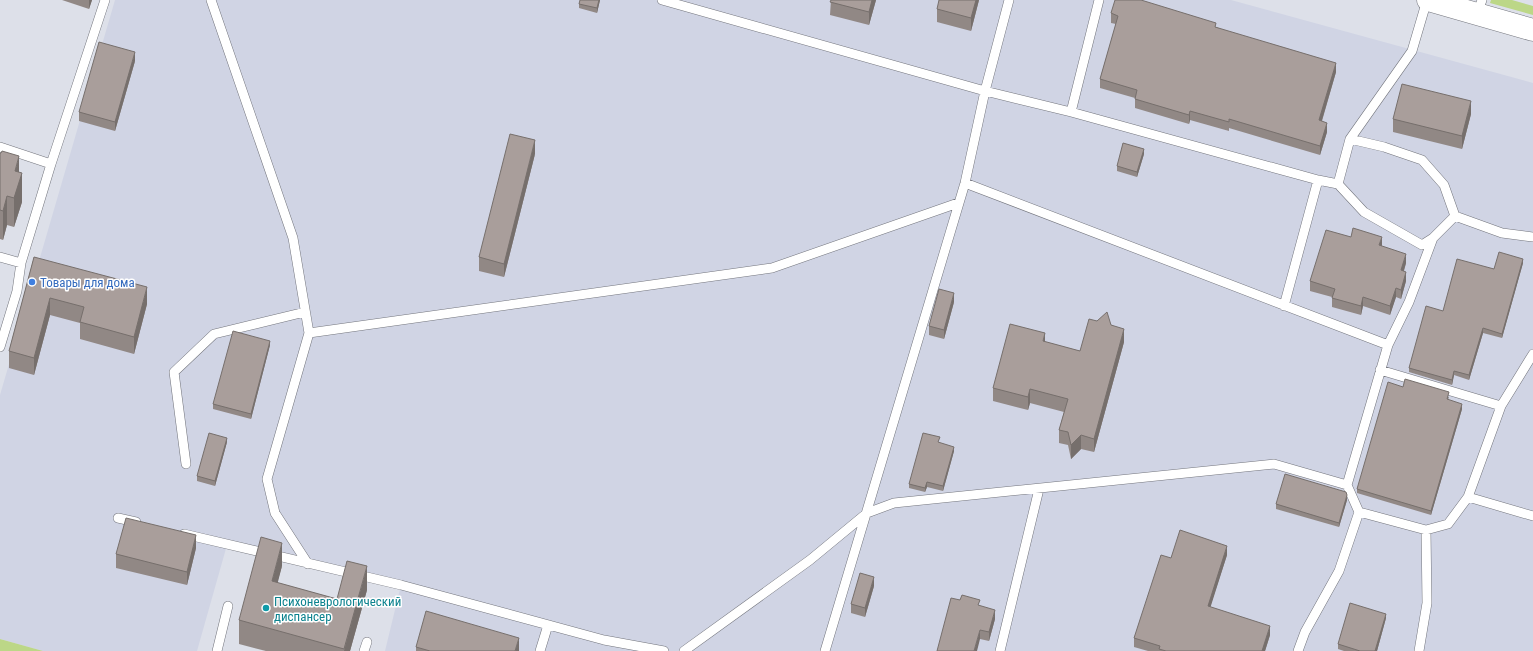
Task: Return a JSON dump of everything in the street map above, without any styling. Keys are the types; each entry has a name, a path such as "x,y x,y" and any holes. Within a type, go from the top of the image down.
{"street":[{"path":"1427,0 1479,7 1533,30"}],"lane":[{"path":"0,347 17,291 21,264 51,164 105,0"},
{"path":"211,0 292,238 309,333 267,479 275,513 308,564"},
{"path":"662,0 680,2 985,92 1071,112 1318,180 1338,184 1364,212 1422,245 1433,238 1455,216"},
{"path":"826,651 965,183 985,92 1009,0"},
{"path":"1071,112 1099,0"},
{"path":"1338,184 1350,139 1412,51 1427,0"},
{"path":"1350,139 1384,147 1422,160 1444,185 1455,216"},
{"path":"0,147 51,164"},
{"path":"1284,306 1318,180"},
{"path":"965,183 1388,345"},
{"path":"309,333 772,268 958,203"},
{"path":"1455,216 1502,233 1533,237"},
{"path":"1298,651 1305,632 1339,571 1359,512 1347,485 1388,345 1409,302 1433,238"},
{"path":"0,257 21,264"},
{"path":"186,464 174,372 214,334 305,312"},
{"path":"1359,512 1426,530 1448,524 1468,497 1501,406 1533,354"},
{"path":"1380,370 1501,406"},
{"path":"684,651 810,560 867,513 894,503 1274,464 1347,485"},
{"path":"1000,651 1039,489"},
{"path":"1468,497 1533,516"},
{"path":"118,518 147,525"},
{"path":"1419,651 1427,603 1426,530"},
{"path":"176,532 401,585 604,640 664,651"},
{"path":"217,651 228,606"},
{"path":"540,651 548,625"}],"shaded area":[{"path":"115,0 1231,0 1533,83 1533,651 385,651 401,585 227,545 197,651 43,651 0,639 0,395"}],"green space":[{"path":"1491,0 1512,0 1533,6 1533,15 1490,3"},
{"path":"0,639 43,651 0,651"}],"building":[{"path":"580,0 599,0 597,8 579,4"},
{"path":"831,0 872,0 869,12 830,2"},
{"path":"939,0 976,0 971,18 937,9"},
{"path":"1115,0 1141,0 1216,23 1215,27 1336,63 1319,120 1327,123 1320,146 1229,119 1229,122 1190,111 1189,115 1135,99 1137,90 1100,79 1118,16 1111,13"},
{"path":"99,42 135,52 115,122 79,112"},
{"path":"1402,84 1471,101 1462,136 1393,119"},
{"path":"510,134 535,140 504,264 479,257"},
{"path":"1123,143 1144,149 1137,172 1117,166"},
{"path":"2,151 19,156 15,171 22,173 14,198 7,196 3,211 0,210 0,153"},
{"path":"1353,228 1382,237 1379,245 1406,254 1401,270 1406,272 1401,290 1396,288 1390,306 1363,297 1361,306 1332,298 1335,289 1310,281 1326,230 1351,237"},
{"path":"1499,252 1523,259 1502,334 1483,328 1469,375 1454,371 1452,380 1409,368 1426,306 1443,311 1457,259 1494,269"},
{"path":"34,257 147,287 134,337 80,322 84,307 50,298 34,358 9,351"},
{"path":"939,289 954,293 944,330 929,326"},
{"path":"1107,312 1111,325 1124,329 1094,439 1081,435 1071,445 1068,432 1059,430 1068,399 1030,389 1028,397 993,388 1010,324 1045,333 1043,341 1080,351 1089,319 1097,321"},
{"path":"233,331 270,341 251,414 213,404"},
{"path":"1405,379 1449,392 1447,399 1462,404 1431,511 1357,489 1388,382 1403,387"},
{"path":"209,433 227,438 215,481 197,476"},
{"path":"923,433 940,437 938,442 954,447 943,486 927,482 925,488 909,484"},
{"path":"1285,474 1346,492 1347,495 1339,523 1276,504"},
{"path":"126,518 196,535 187,572 116,554"},
{"path":"1180,530 1227,546 1208,606 1270,626 1262,651 1166,651 1159,649 1160,646 1134,638 1161,555 1171,558"},
{"path":"261,537 282,543 272,581 337,599 347,561 367,566 344,649 239,620"},
{"path":"860,573 874,577 865,608 851,604"},
{"path":"962,595 980,600 978,605 995,610 989,632 980,630 974,651 937,651 951,598 960,600"},
{"path":"1350,603 1386,614 1375,651 1360,651 1338,644"},
{"path":"426,611 519,638 515,651 430,651 416,647"}],"place":[{"name":"Товары для дома","path":"32,282"},
{"name":"Психоневрологический диспансер","path":"266,608"}]}
